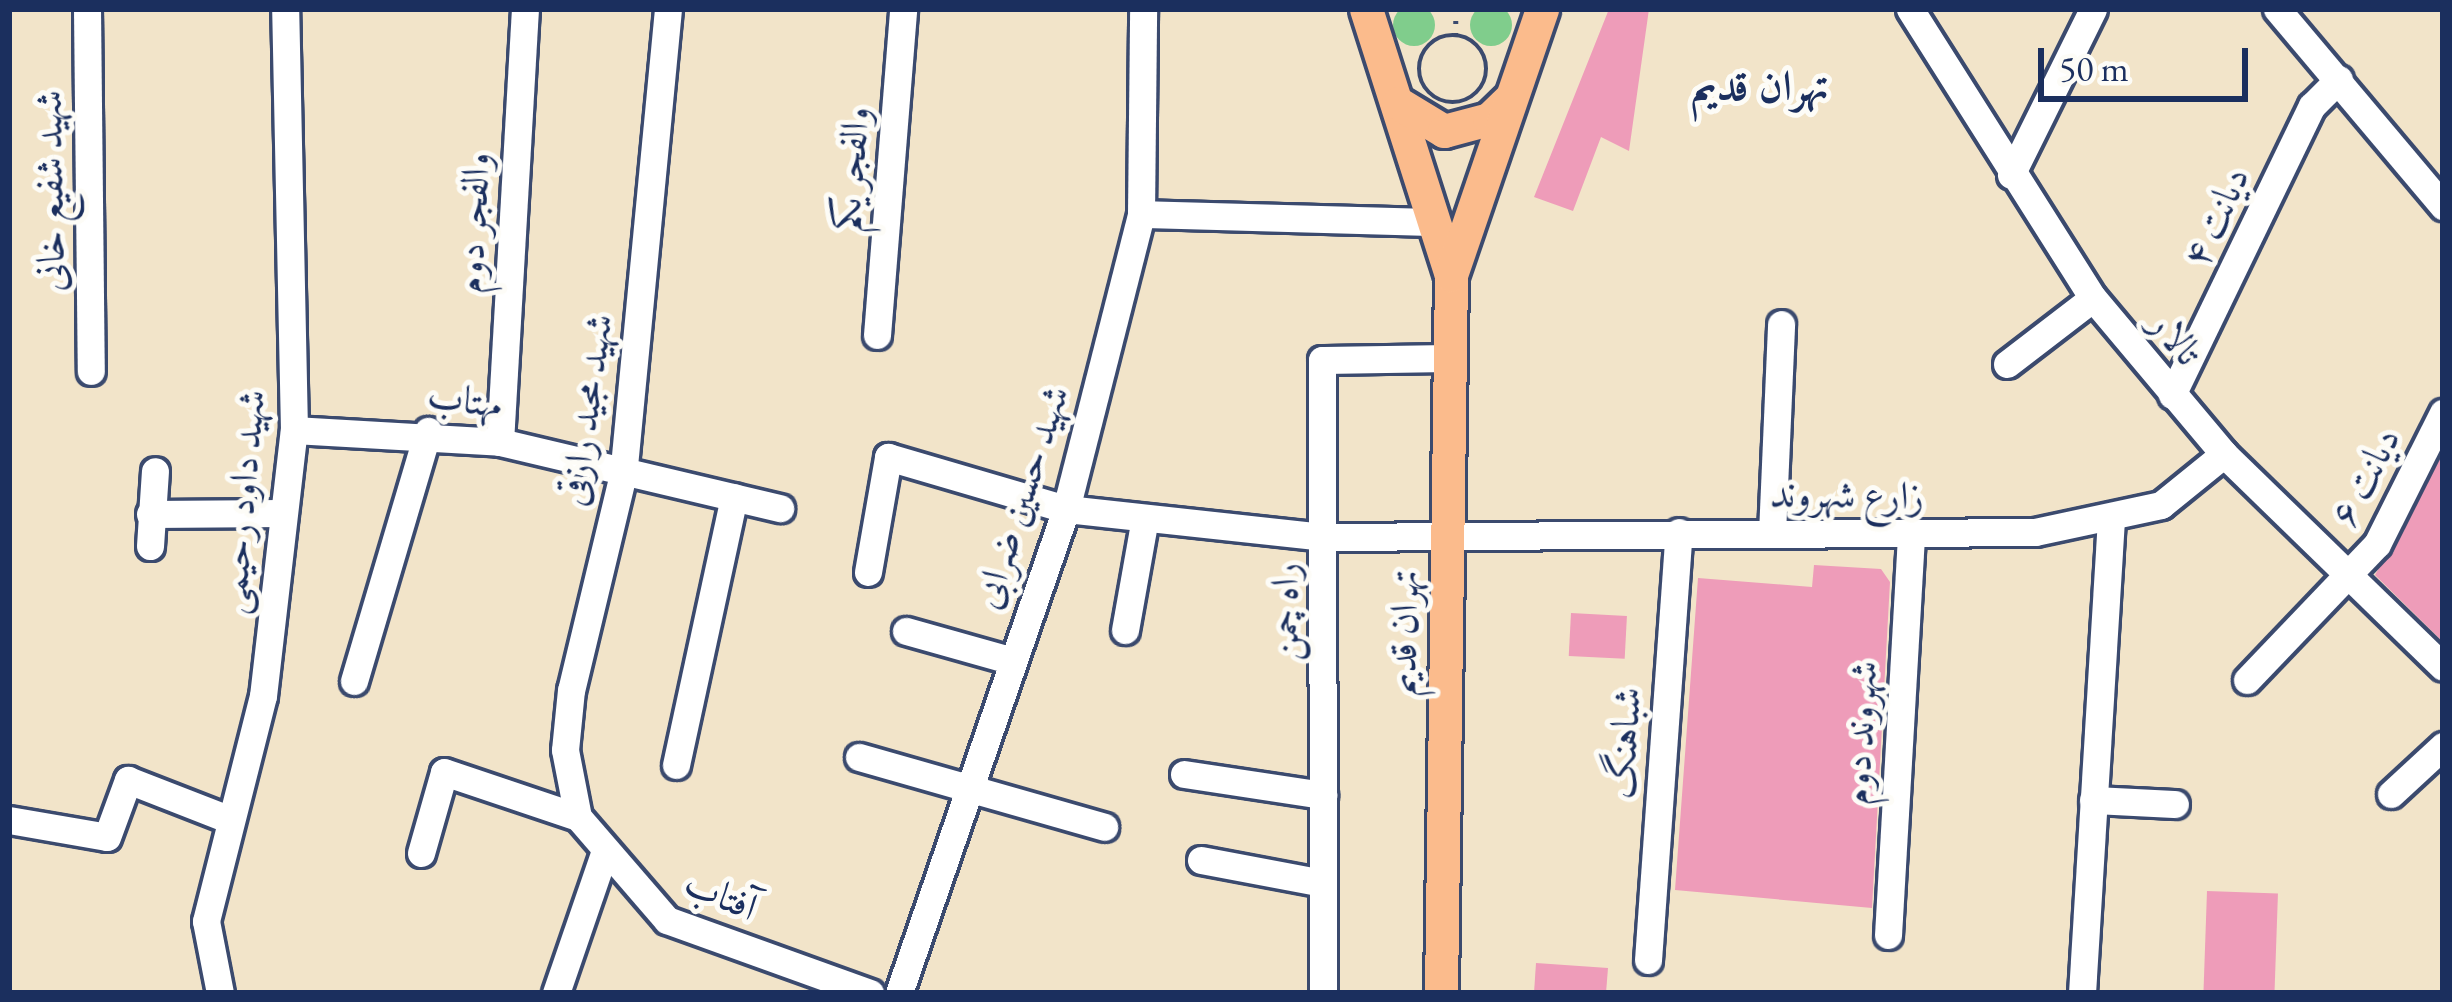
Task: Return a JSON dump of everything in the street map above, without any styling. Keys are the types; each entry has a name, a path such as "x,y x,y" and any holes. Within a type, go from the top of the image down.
{"main road":[{"path":"1366,9 1451,275"},
{"path":"1451,275 1542,9"},
{"path":"1398,103 1444,130 1489,119 1511,98"},
{"name":"تهران قدیم","path":"1441,993 1451,275"}],"street":[{"name":"شهید شفیع خانی","path":"87,9 91,371"},
{"name":"شهید داود رحیمی","path":"220,993 206,921 262,697 294,430 285,9"},
{"name":"والفجر دوم","path":"500,442 525,9"},
{"name":"شهید مجید رازقی","path":"578,818 565,750 571,689 624,470 668,9"},
{"name":"والفجر یکم","path":"877,335 903,9"},
{"name":"شهید حسین ضرابی","path":"912,988 1009,659 1066,509 1141,214 1143,9"},
{"name":"تالار","path":"1910,9 2093,298 2224,454 2443,667"},
{"path":"2011,175 2093,9"},
{"path":"2277,9 2443,206"},
{"name":"دیانت ۴","path":"2172,394 2312,106 2339,80"},
{"path":"1141,214 1435,222"},
{"path":"2007,364 2093,298"},
{"path":"1772,533 1781,324"},
{"name":"راه چمن","path":"1323,993 1322,360 1450,358"},
{"name":"دیانت ۶","path":"2247,680 2353,575 2443,413"},
{"name":"مهتاب","path":"294,430 428,431 500,442 780,508"},
{"path":"354,681 428,431"},
{"name":"زارع شهروند","path":"868,572 888,457 1066,509 1144,524 1324,537 1448,529 1910,535 2111,522 2161,505 2224,454"},
{"path":"151,546 154,471"},
{"path":"676,765 734,496"},
{"path":"150,514 283,512"},
{"path":"2082,993 2111,522"},
{"path":"1125,631 1144,524"},
{"name":"شباهنگ","path":"1648,960 1679,532"},
{"name":"شهروند دوم","path":"1888,935 1910,535"},
{"path":"906,631 1009,659"},
{"path":"2391,794 2443,746"},
{"path":"860,757 1104,827"},
{"path":"421,853 444,772 578,818"},
{"path":"1184,774 1323,795"},
{"path":"9,820 107,837 128,780 228,819"},
{"path":"2093,800 2175,804"},
{"name":"آفتاب","path":"578,818 667,920 869,993"},
{"path":"556,993 604,851"},
{"path":"1201,860 1323,883"}],"path":[{"path":"1456,9 1456,35 1487,65 1475,94 1456,103 1427,91 1419,71 1425,49 1456,35"}],"green space":[{"path":"1414,4 1429,10 1435,25 1429,40 1414,46 1399,40 1393,25 1399,10"},
{"path":"1491,4 1506,10 1512,25 1506,40 1491,46 1476,40 1470,25 1476,10"}],"building":[{"path":"1609,9 1649,9 1629,151 1601,137 1573,211 1534,197"},
{"path":"2443,453 2443,642 2375,575"},
{"path":"1814,565 1881,569 1890,582 1872,908 1675,890 1698,578 1812,587"},
{"path":"1571,613 1627,616 1625,659 1569,656"},
{"path":"2207,891 2278,893 2274,993 2203,993"},
{"path":"1536,963 1608,968 1606,993 1534,993"}],"district":[{"name":"تهران قدیم","path":"1760,86"}]}
